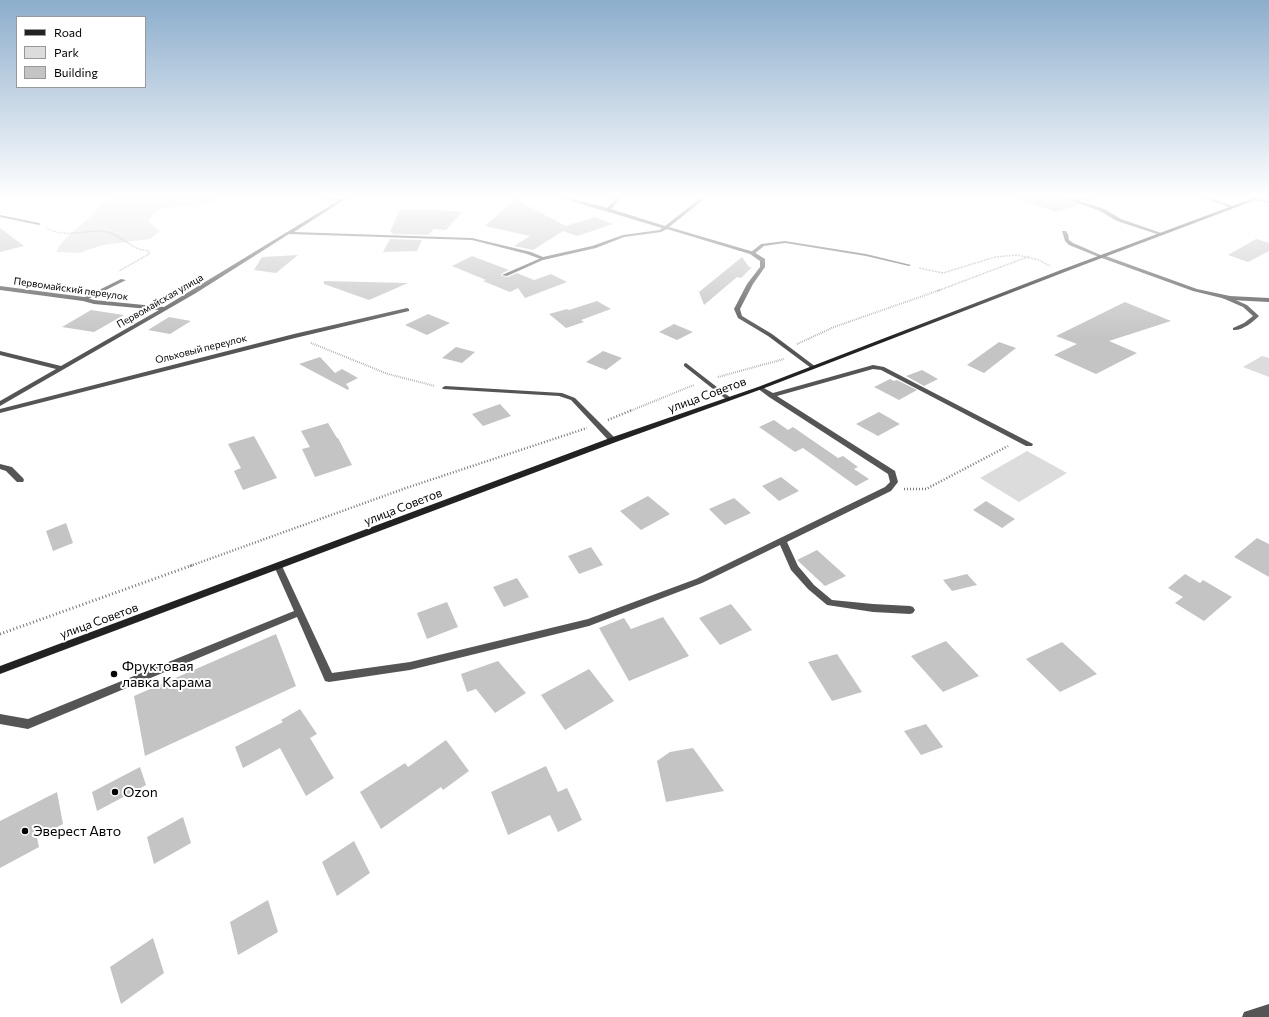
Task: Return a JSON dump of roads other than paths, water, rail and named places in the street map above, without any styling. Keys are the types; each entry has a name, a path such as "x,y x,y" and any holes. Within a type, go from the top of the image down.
{"main road":[{"name":"улица Советов","path":"0,670 613,440 760,388 1068,268 1136,243"}],"street":[{"name":"Первомайская улица","path":"0,404 164,310 271,243"},
{"path":"490,243 529,253 543,259"},
{"path":"505,275 543,259 603,243"},
{"path":"721,243 752,253 763,260 762,266 750,284 737,309 740,317 813,367"},
{"path":"752,253 763,245 774,243"},
{"path":"794,243 866,255 909,265"},
{"path":"1070,243 1181,286 1222,296 1269,300"},
{"path":"84,299 123,280"},
{"name":"Первомайский переулок","path":"0,288 84,299 94,302 164,310"},
{"path":"1222,296 1244,306 1256,316 1246,324 1235,329"},
{"name":"Ольховый переулок","path":"0,411 294,336 407,310"},
{"path":"0,353 61,368"},
{"path":"686,364 729,399"},
{"path":"771,396 873,367 882,368 1029,444"},
{"path":"445,388 560,394 574,399 613,440"},
{"path":"278,566 298,613 329,678 410,666 589,622 699,581 888,489 894,482 892,473 760,388"},
{"path":"0,466 9,469 20,480"},
{"path":"782,541 794,568 811,587 830,603 873,608 910,610"},
{"path":"0,719 28,724 298,613"},
{"path":"1249,1017 1269,1011"}],"place":[{"name":"Фруктовая лавка Карама","path":"114,674"},
{"name":"Ozon","path":"115,792"},
{"name":"Эверест Авто","path":"25,831"}]}
